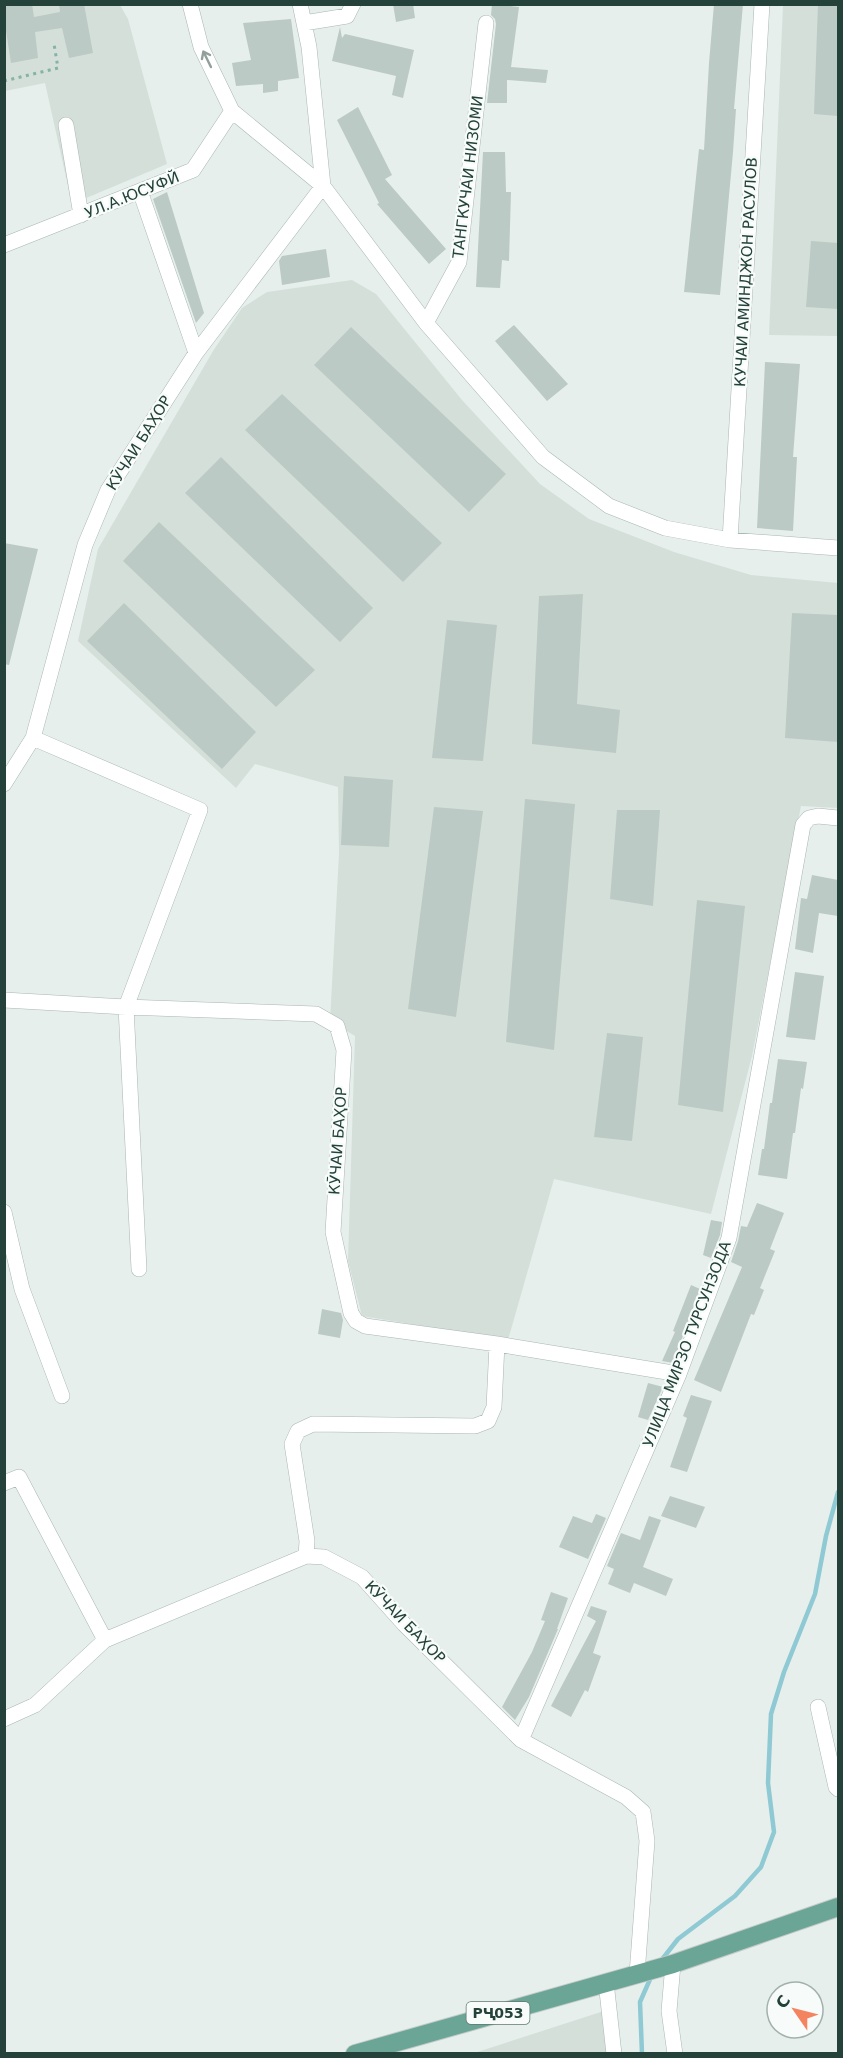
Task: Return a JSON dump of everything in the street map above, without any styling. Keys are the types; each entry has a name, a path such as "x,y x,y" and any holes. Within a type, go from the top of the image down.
{"main road":[{"name":"РҶ053","path":"355,2054 670,1964 838,1907"}],"street":[{"path":"190,4 201,47 232,111 323,186 426,323 543,457 609,506 665,528 730,540 838,548"},
{"path":"300,4 309,47 323,186"},
{"path":"304,23 347,15 353,4"},
{"name":"КУЧАИ АМИНДЖОН РАСУЛОВ","path":"730,540 762,4"},
{"name":"ТАНГКУЧАИ НИЗОМИ","path":"426,323 459,262 486,24"},
{"name":"УЛ.А.ЮСУФЙ","path":"4,245 193,170 232,111"},
{"path":"66,125 81,215"},
{"name":"КӮЧАИ БАҲОР","path":"4,784 33,738 86,544 108,490 196,353 323,186"},
{"path":"140,191 196,353"},
{"path":"33,738 200,810 126,1007 139,1269"},
{"name":"УЛИЦА МИРЗО ТУРСУНЗОДА","path":"521,1740 679,1374 729,1238 803,825 809,818 818,816 838,818"},
{"name":"КӮЧАИ БАҲОР","path":"4,1000 316,1014 337,1026 344,1050 333,1232 351,1313 356,1321 365,1326 497,1344 679,1374"},
{"path":"4,1212 22,1289 62,1396"},
{"path":"4,1719 35,1705 105,1640 306,1556 307,1540 292,1444 298,1431 313,1424 475,1426 488,1420 494,1407 497,1344"},
{"path":"4,1483 19,1477 105,1640"},
{"name":"КӮЧАИ БАҲОР","path":"306,1556 324,1557 362,1577 404,1624 521,1740 626,1797 643,1812 647,1841 638,1973"},
{"path":"818,1707 838,1789"},
{"path":"670,1964 669,2011 675,2054"},
{"path":"606,1982 614,2054"}],"path":[{"path":"4,81 58,69 54,44"}],"shaded area":[{"path":"5,5 120,5 128,19 167,164 72,204 45,83 5,91"},
{"path":"783,5 838,5 838,336 769,335"},
{"path":"352,280 376,294 462,400 540,484 589,519 674,552 751,575 838,583 838,808 801,806 752,1056 711,1214 554,1179 508,1340 362,1316 348,1261 355,1036 330,1021 339,854 338,787 255,764 236,788 78,641 98,549 213,351 242,308 267,292"},
{"path":"607,2010 616,2054 471,2054"}],"building":[{"path":"4,4 32,4 34,17 60,12 59,4 84,4 93,53 69,58 62,28 35,32 38,58 11,63"},
{"path":"393,4 413,4 415,18 396,22"},
{"path":"492,4 519,7 511,67 548,70 546,83 507,80 507,103 487,103 496,24 491,15"},
{"path":"714,4 743,4 720,295 684,292 699,149 704,150"},
{"path":"818,4 838,4 838,116 814,114"},
{"path":"291,19 299,78 278,81 278,91 263,93 263,84 236,86 232,63 251,60 243,23"},
{"path":"340,27 342,38 345,34 414,50 403,98 392,95 396,76 332,61"},
{"path":"358,107 392,175 385,179 446,249 429,264 377,204 379,203 337,120"},
{"path":"483,152 505,152 506,192 511,192 509,261 502,260 500,288 476,287"},
{"path":"167,192 204,313 196,323 153,199"},
{"path":"811,241 838,243 838,309 806,307"},
{"path":"326,249 330,277 282,285 279,261 282,256"},
{"path":"514,325 568,384 547,401 495,341"},
{"path":"351,327 506,474 469,512 314,365"},
{"path":"765,362 800,364 793,457 797,457 793,531 757,528"},
{"path":"282,394 442,543 403,582 245,430"},
{"path":"221,457 373,608 340,642 185,493"},
{"path":"159,522 315,670 276,707 123,561"},
{"path":"4,543 38,549 9,665 4,664"},
{"path":"583,594 577,704 620,710 616,753 532,744 539,596"},
{"path":"124,603 256,732 222,769 87,641"},
{"path":"792,613 838,615 838,742 785,738"},
{"path":"447,620 497,625 483,761 432,758"},
{"path":"344,776 393,780 389,847 341,845"},
{"path":"525,799 575,804 554,1050 506,1042"},
{"path":"434,807 483,811 456,1017 408,1009"},
{"path":"617,810 660,810 653,906 610,899"},
{"path":"812,875 838,880 838,916 819,913 813,953 795,949 801,898 807,899"},
{"path":"697,900 745,906 723,1112 678,1105"},
{"path":"795,972 824,976 815,1040 786,1037"},
{"path":"607,1033 643,1037 632,1141 594,1137"},
{"path":"778,1059 807,1062 795,1133 793,1133 787,1179 758,1175"},
{"path":"757,1203 784,1213 770,1249 775,1251 760,1288 764,1290 754,1315 751,1314 721,1392 694,1380 742,1267 731,1262 741,1226 747,1227"},
{"path":"711,1220 722,1222 720,1235 711,1258 703,1255"},
{"path":"691,1285 700,1289 673,1363 662,1361 675,1332 673,1331"},
{"path":"322,1309 341,1313 343,1320 340,1338 318,1334"},
{"path":"648,1383 663,1387 648,1420 638,1417"},
{"path":"691,1395 712,1401 687,1472 670,1467 687,1418 683,1416"},
{"path":"670,1496 705,1507 696,1528 661,1516"},
{"path":"596,1514 606,1518 588,1559 559,1547 573,1516 592,1523"},
{"path":"649,1516 661,1520 643,1567 673,1579 666,1596 634,1583 630,1593 608,1584 614,1569 607,1566 621,1533 640,1540"},
{"path":"551,1592 568,1598 558,1629 529,1697 515,1720 502,1707 532,1652 545,1621 541,1620"},
{"path":"591,1606 607,1611 593,1653 601,1656 588,1692 585,1690 571,1717 551,1706 596,1621 587,1616"}],"waterway":[{"path":"660,1962 678,1939 735,1896 761,1867 774,1832 768,1783 771,1714 784,1672 815,1594 826,1536 838,1492"},
{"path":"642,2054 640,2002 651,1977"}]}
